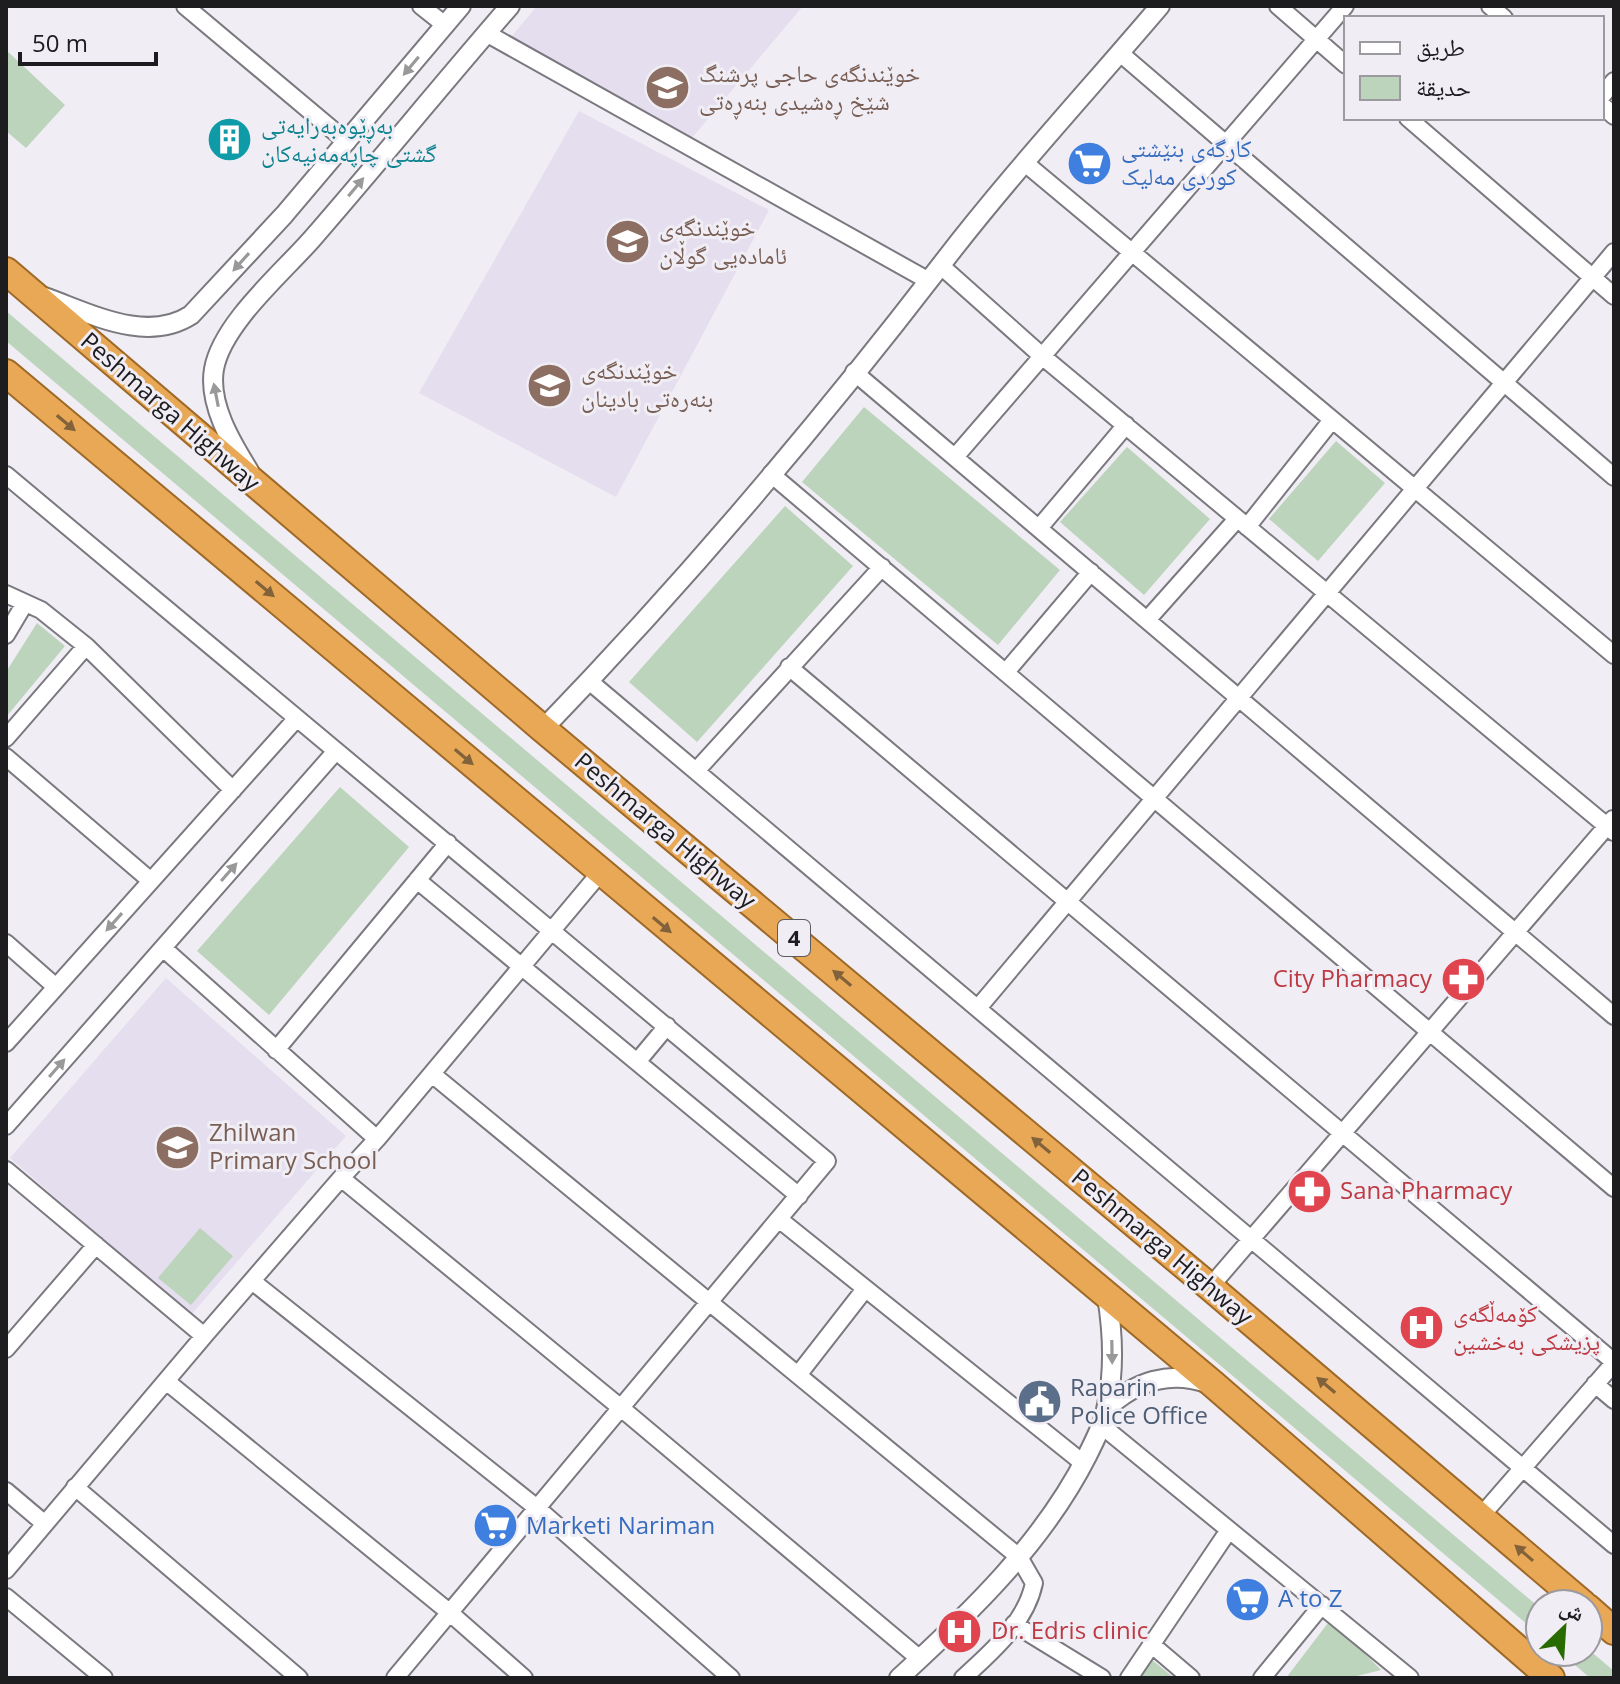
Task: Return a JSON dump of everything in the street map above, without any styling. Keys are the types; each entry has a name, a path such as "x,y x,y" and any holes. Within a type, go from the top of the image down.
{"highway":[{"name":"Peshmarga Highway","path":"6,271 107,355 260,491 1564,1588"},
{"path":"6,373 1213,1384 1551,1678"}],"street":[{"path":"185,6 347,142"},
{"path":"421,6 445,25"},
{"path":"32,293 125,324 153,328 173,325 201,307 284,215 461,6"},
{"path":"260,491 234,447 215,394 214,369 222,343 510,6"},
{"path":"543,729 771,474 1025,163 1160,6"},
{"path":"1278,6 1344,63"},
{"path":"955,457 1345,6"},
{"path":"486,33 935,273 1042,356 1326,594 1612,825 1210,1287"},
{"path":"1120,53 1614,477"},
{"path":"1410,120 1614,296"},
{"path":"1025,163 1614,655"},
{"path":"284,215 312,239"},
{"path":"978,1008 1614,252"},
{"path":"854,372 1614,1016"},
{"path":"1147,620 1242,523 1332,420"},
{"path":"1039,528 1126,425"},
{"path":"771,474 1614,1188"},
{"path":"6,475 827,1161 395,1678"},
{"path":"696,771 882,567"},
{"path":"1006,672 1091,572"},
{"path":"6,594 41,610 86,646 233,790"},
{"path":"6,635 25,603"},
{"path":"6,738 86,646"},
{"path":"789,667 1614,1362 1481,1516"},
{"path":"589,681 1614,1545"},
{"path":"6,1043 297,718"},
{"path":"6,1126 336,751"},
{"path":"6,757 151,881"},
{"path":"276,1050 448,843"},
{"path":"6,1570 204,1336 377,1139 600,873"},
{"path":"417,880 799,1196"},
{"path":"6,943 56,987"},
{"path":"163,948 377,1139"},
{"path":"637,1062 667,1026"},
{"path":"432,1074 1019,1557 1034,1583 1030,1601 1014,1624 965,1677"},
{"path":"6,1170 204,1336"},
{"path":"341,1178 920,1659"},
{"path":"780,1220 1083,1463"},
{"path":"6,1349 96,1245"},
{"path":"252,1281 537,1508 731,1678"},
{"path":"798,1375 865,1289"},
{"path":"899,1678 1019,1557 1057,1507 1083,1463 1104,1417 1113,1355 1107,1296"},
{"path":"1104,1417 1129,1390 1154,1380 1184,1377 1213,1384"},
{"path":"166,1381 449,1612 524,1678"},
{"path":"1595,1384 1614,1400"},
{"path":"1104,1417 1229,1530 1322,1605 1402,1676"},
{"path":"75,1487 299,1678"},
{"path":"6,1491 45,1524"},
{"path":"1129,1678 1229,1530"},
{"path":"6,1597 104,1678"},
{"path":"1262,1678 1322,1605"},
{"path":"1014,1624 1102,1678"},
{"path":"1151,1644 1191,1678"}],"shaded area":[{"name":"خوێندنگەی حاجی پرشنگ شێخ ڕەشیدی بنەڕەتی","path":"537,6 803,6 691,139 511,37"},
{"path":"579,111 769,210 616,497 419,393"},
{"name":"Zhilwan Primary School","path":"166,978 346,1136 191,1315 10,1158"}],"green space":[{"path":"6,50 65,105 26,148 6,131"},
{"path":"6,311 1524,1594 1524,1622 6,341"},
{"path":"864,407 1060,570 998,645 802,482"},
{"path":"1336,441 1385,483 1318,561 1269,519"},
{"path":"1127,447 1210,519 1144,595 1060,522"},
{"path":"785,506 853,566 697,742 629,682"},
{"path":"37,623 65,646 6,717 6,672"},
{"path":"340,787 409,847 269,1015 197,951"},
{"path":"200,1228 233,1256 191,1305 158,1278"},
{"path":"1331,1619 1381,1670 1349,1678 1286,1678"},
{"path":"1151,1659 1174,1678 1141,1678"},
{"path":"1604,1663 1614,1671 1614,1678 1590,1678 1578,1668 1604,1668"}],"place":[{"name":"خوێندنگەی حاجی پرشنگ شێخ ڕەشیدی بنەڕەتی","path":"668,88"},
{"name":"بەڕێوەبەرایەتی گشتی چاپەمەنیەکان","path":"230,140"},
{"name":"کارگەی بنێشتی کوردی مەلیک","path":"1090,163"},
{"name":"خوێندنگەی ئامادەیی گوڵان","path":"628,242"},
{"name":"خوێندنگەی بنەرەتی بادینان","path":"550,385"},
{"name":"City Pharmacy","path":"1463,979"},
{"name":"Zhilwan Primary School","path":"178,1147"},
{"name":"Sana Pharmacy","path":"1309,1191"},
{"name":"کۆمەڵگەی پزیشکی بەخشین","path":"1422,1328"},
{"name":"Raparin Police Office","path":"1039,1402"},
{"name":"Marketi Nariman","path":"495,1526"},
{"name":"A to Z","path":"1247,1599"},
{"name":"Dr. Edris clinic","path":"960,1631"}]}
